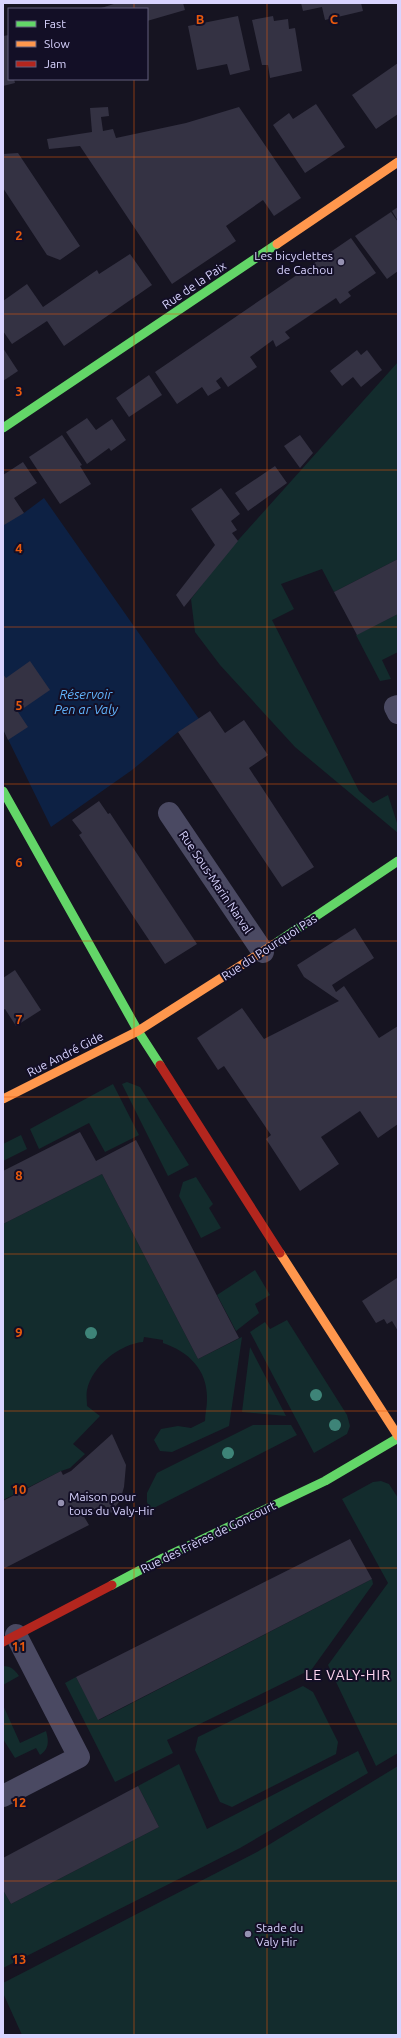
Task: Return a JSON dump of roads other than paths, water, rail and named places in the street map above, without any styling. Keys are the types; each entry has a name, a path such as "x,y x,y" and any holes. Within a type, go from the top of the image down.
{"street":[{"name":"Rue de la Paix","path":"3,428 398,162"},
{"path":"398,706 395,707 398,713"},
{"path":"3,791 138,1030 398,1437"},
{"name":"Rue Sous-Marin Narval","path":"169,812 263,952"},
{"name":"Rue du Pourquoi Pas","path":"138,1030 263,952 398,861"},
{"name":"Rue André Gide","path":"3,1099 138,1030"},
{"name":"Rue des Frères de Goncourt","path":"3,1796 79,1757 10,1638 163,1558 325,1481 398,1437"}],"water":[{"name":"Réservoir Pen ar Valy","path":"44,498 199,719 178,732 132,770 51,827 3,729 3,524 24,513"}],"place":[{"name":"Les bicyclettes de Cachou","path":"341,262"},
{"name":"Maison pour tous du Valy-Hir","path":"61,1503"},
{"name":"Stade du Valy Hir","path":"248,1934"}],"district":[{"name":"LE VALY-HIR","path":"348,1675"}]}
